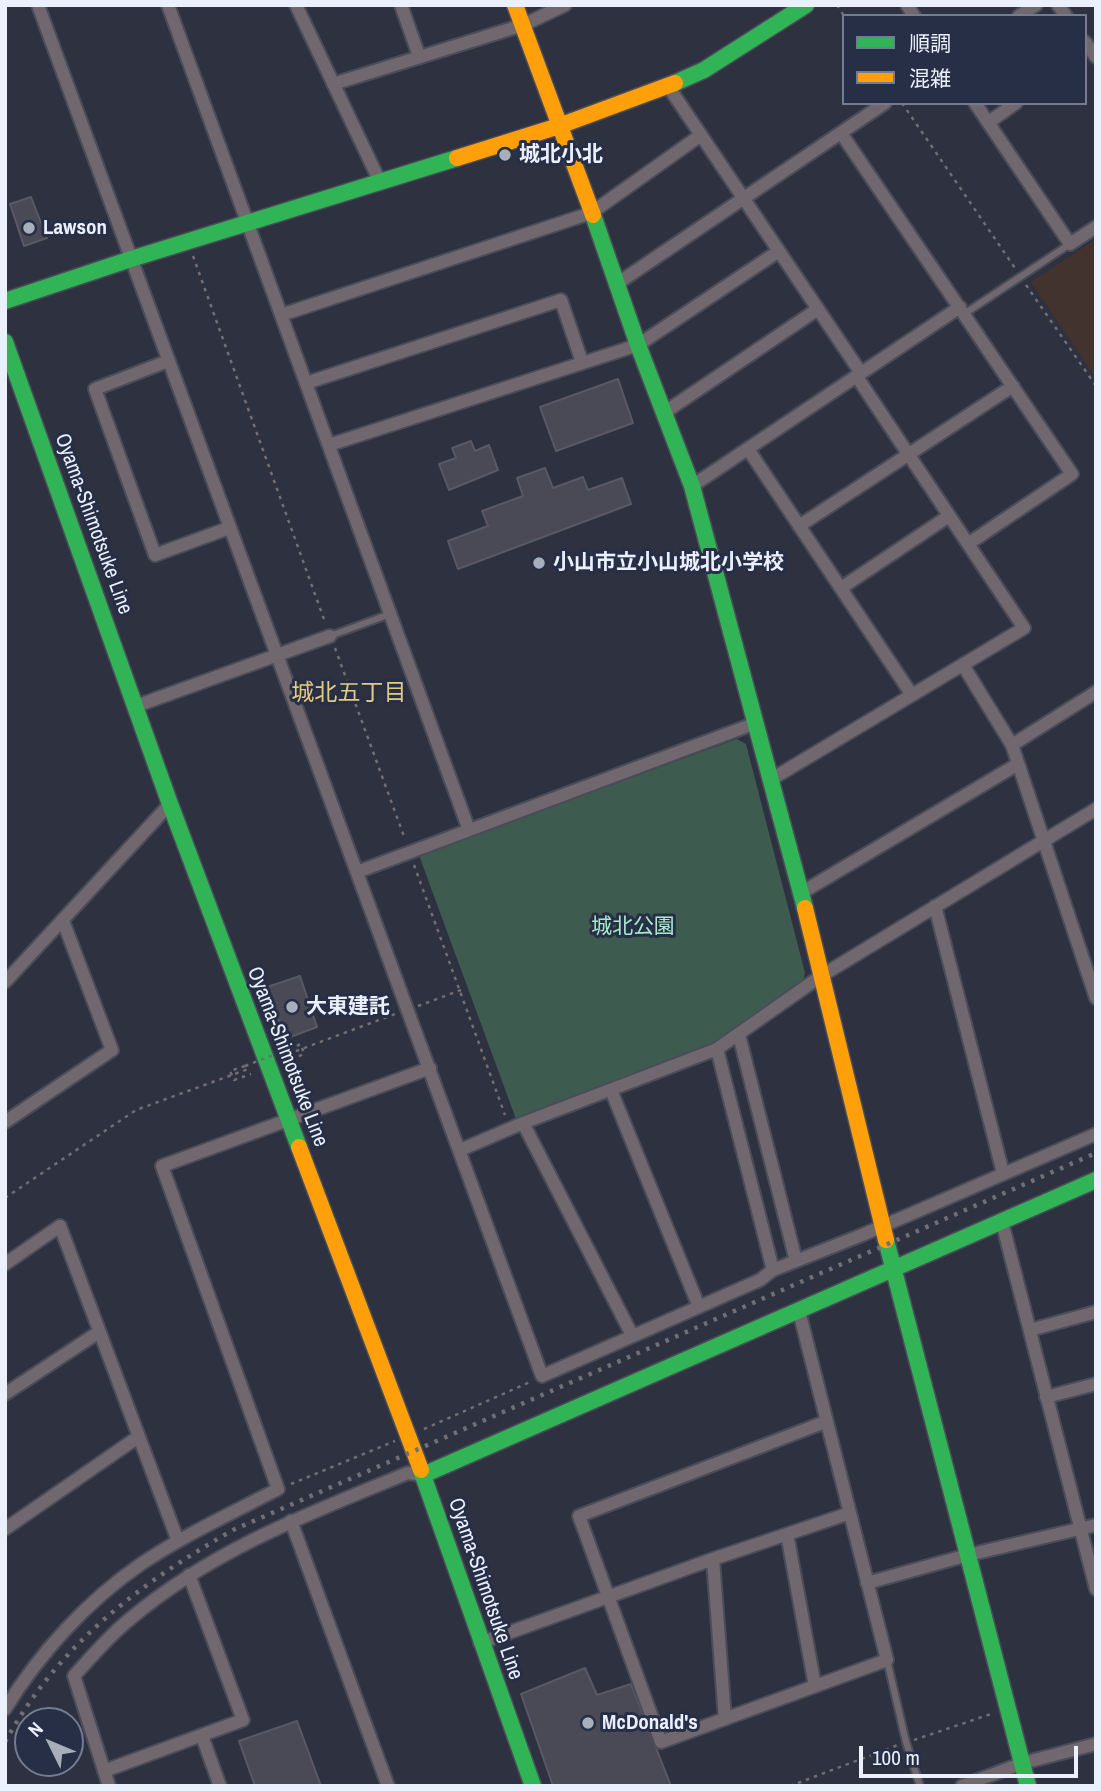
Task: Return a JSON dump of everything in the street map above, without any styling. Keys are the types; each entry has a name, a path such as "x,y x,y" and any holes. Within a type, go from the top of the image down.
{"street":[{"path":"38,5 542,1376 760,1280 773,1270 1096,1133"},
{"path":"168,5 469,830"},
{"path":"296,5 380,182"},
{"path":"401,5 419,56"},
{"path":"515,5 692,486 801,893 882,1226 1028,1786"},
{"path":"333,84 523,25 565,5"},
{"path":"5,301 559,126 668,86 704,71 806,5"},
{"path":"668,86 818,309 908,454 1024,628 770,780"},
{"path":"618,282 881,105"},
{"path":"976,105 1070,244 1096,227"},
{"path":"989,122 1013,105"},
{"path":"841,133 1072,474 968,544"},
{"path":"281,314 591,213 701,135"},
{"path":"328,444 638,345 779,251"},
{"path":"306,383 561,300 582,362"},
{"path":"665,412 818,309"},
{"path":"692,486 962,310"},
{"name":"Oyama-Shimotsuke Line","path":"5,341 170,804 423,1475 463,1586 480,1643 533,1786"},
{"path":"168,361 95,388 155,555 229,528"},
{"path":"799,526 1013,386"},
{"path":"748,449 912,695"},
{"path":"841,588 949,516"},
{"path":"136,706 330,636"},
{"path":"963,665 1012,745 1096,998"},
{"path":"1012,745 1096,692"},
{"path":"357,872 756,723"},
{"path":"801,893 1018,764"},
{"path":"5,982 170,804"},
{"path":"460,1150 717,1049 821,976 1096,809"},
{"path":"934,906 1003,1173"},
{"path":"5,1122 112,1051 63,921"},
{"path":"739,1035 796,1261"},
{"path":"717,1049 773,1270"},
{"path":"5,1709 57,1640 105,1592 140,1565 178,1542 278,1489 162,1166 430,1068"},
{"path":"611,1090 699,1307"},
{"path":"516,1126 632,1335"},
{"path":"108,1786 74,1676 128,1620 189,1575 239,1545 291,1521 408,1473 423,1475 1096,1180"},
{"path":"1002,1222 1096,1588"},
{"path":"5,1264 61,1226 178,1542"},
{"path":"799,1311 887,1660 661,1742 579,1516 825,1422"},
{"path":"1030,1330 1096,1312"},
{"path":"5,1394 99,1332"},
{"path":"1046,1397 1096,1384"},
{"path":"5,1529 138,1437"},
{"path":"480,1643 850,1513"},
{"path":"291,1521 388,1786"},
{"path":"867,1583 1096,1525"},
{"path":"787,1534 815,1686"},
{"path":"713,1559 725,1719"},
{"path":"104,1770 243,1720 189,1575"},
{"path":"202,1736 220,1786"},
{"path":"962,1786 1023,1763 1096,1744"}],"lane":[{"path":"962,310 1070,244"},
{"path":"330,636 390,614"},
{"path":"887,1660 906,1742 920,1786"}],"path":[{"path":"903,105 1096,386"},
{"path":"188,242 461,990 516,1126"},
{"path":"5,1198 136,1110 461,990"},
{"path":"251,1074 234,1080 230,1071 301,1044 304,1054 292,1059"}],"shaded area":[{"path":"1096,239 1096,378 1031,282"}],"green space":[{"name":"城北公園","path":"737,739 746,744 805,973 803,981 727,1036 688,1056 516,1119 421,855"}],"building":[{"path":"31,197 47,238 24,246 10,204"},
{"path":"618,379 633,423 556,451 540,407"},
{"path":"471,441 475,451 489,445 498,470 449,490 439,464 456,458 452,448"},
{"path":"545,468 553,488 583,477 588,490 622,478 631,504 458,569 448,541 488,526 482,511 523,496 517,478"},
{"name":"大東建託","path":"300,976 317,1027 285,1039 267,987"},
{"name":"McDonald's","path":"585,1668 597,1695 631,1684 671,1786 553,1786 521,1694"},
{"path":"297,1721 321,1786 255,1786 239,1741"}],"railway":[{"path":"5,1742 26,1707 76,1646 134,1595 165,1572 233,1530 1096,1153"}],"traffic: fast":[{"path":"675,83 704,70 806,5"},
{"path":"5,301 457,158"},
{"path":"593,215 638,345 692,486 805,908"},
{"path":"5,342 170,804 299,1147"},
{"path":"423,1475 1096,1180"},
{"path":"886,1240 1028,1786"},
{"path":"421,1470 533,1786"}],"traffic: slow":[{"path":"515,5 593,215"},
{"path":"457,158 559,126 675,83"},
{"path":"805,908 886,1240"},
{"path":"299,1147 421,1470"}],"place":[{"name":"城北小北","path":"505,155"},
{"name":"Lawson","path":"29,228"},
{"name":"小山市立小山城北小学校","path":"539,563"},
{"name":"大東建託","path":"292,1007"},
{"name":"McDonald's","path":"588,1723"}],"district":[{"name":"城北五丁目","path":"349,694"}]}
